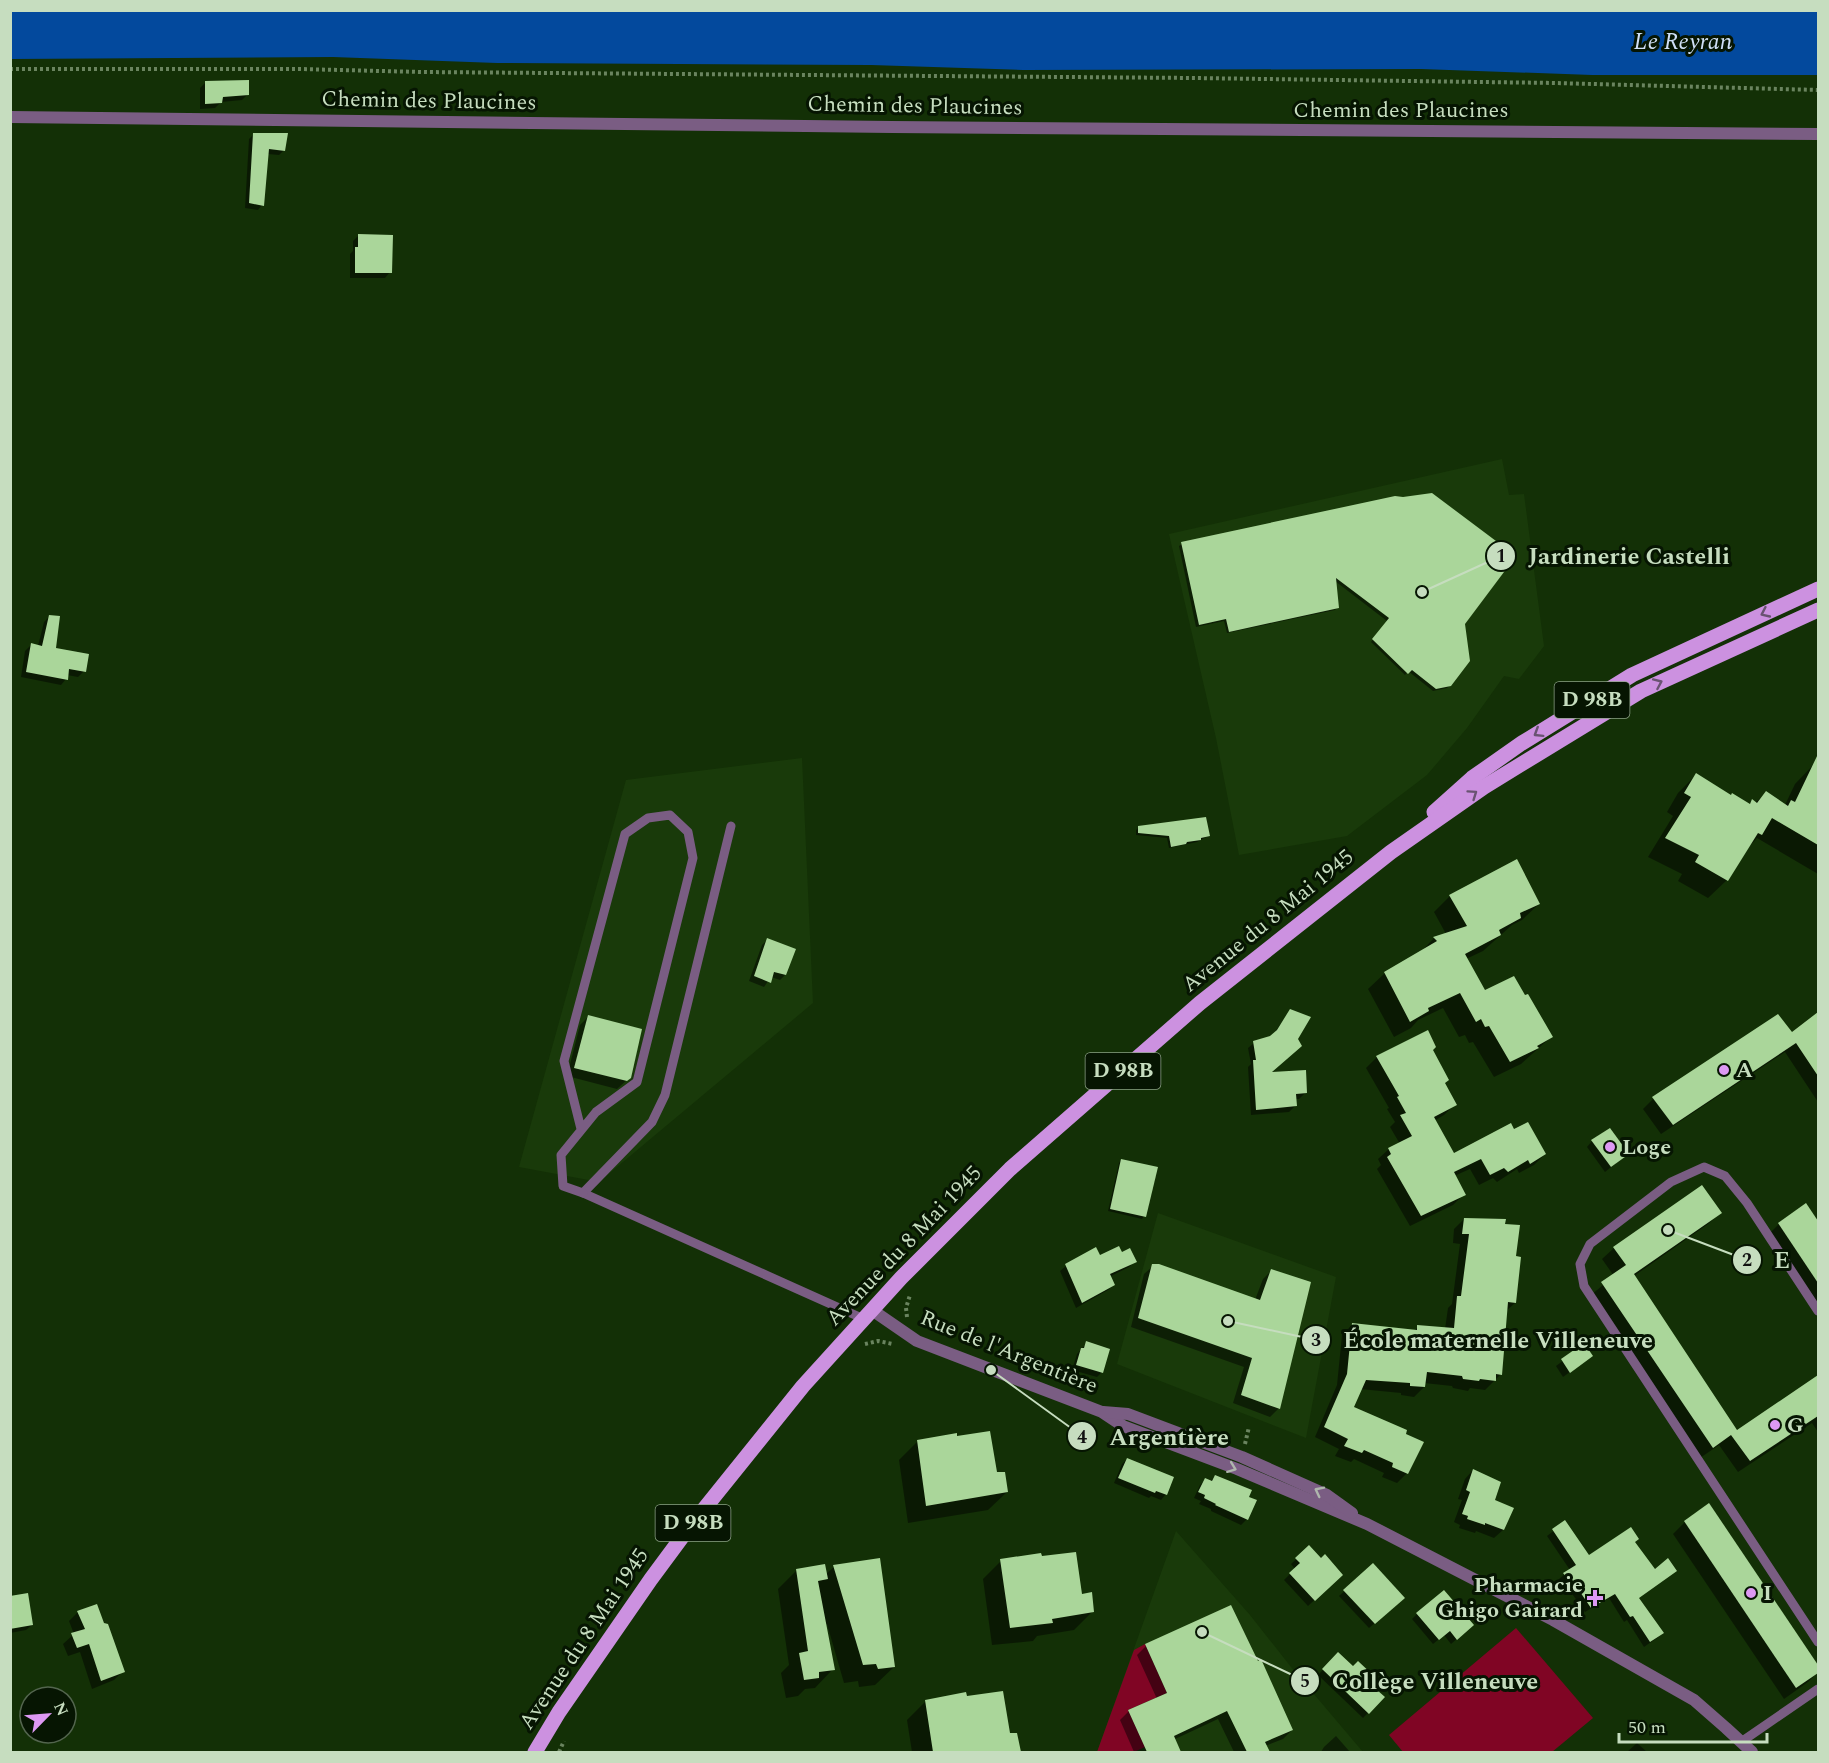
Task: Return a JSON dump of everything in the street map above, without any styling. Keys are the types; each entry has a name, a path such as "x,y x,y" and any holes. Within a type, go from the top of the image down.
{"main road":[{"name":"Avenue du 8 Mai 1945","path":"1391,852 1472,778 1522,743 1632,675 1818,589"},
{"name":"Avenue du 8 Mai 1945","path":"535,1752 559,1712 644,1588 688,1528 803,1386 901,1278 1010,1169 1200,1003 1391,852 1484,787 1641,691 1818,610"}],"street":[{"name":"Chemin des Plaucines","path":"10,117 880,127 1818,134"},
{"name":"Rue de l'Argentière","path":"868,1314 917,1341 1102,1412 1123,1426 1237,1469 1367,1524 1553,1620 1654,1676 1694,1701 1752,1752"}],"lane":[{"path":"581,1129 564,1061 625,834 648,818 670,815 688,832 693,858 637,1082 596,1112 561,1155 563,1186 868,1314"},
{"path":"583,1193 652,1122 665,1095 731,826"},
{"path":"1818,1311 1740,1194 1725,1176 1704,1167 1671,1182 1590,1244 1580,1264 1584,1286 1818,1642"},
{"path":"1741,1742 1818,1689"}],"path":[{"path":"10,69 299,69 1194,78 1566,83 1818,90"},
{"path":"912,1324 907,1319 906,1308 909,1295 917,1287"},
{"path":"859,1349 866,1343 878,1341 895,1344"},
{"path":"559,1752 568,1731"}],"shaded area":[{"path":"1502,459 1509,495 1524,494 1544,646 1519,679 1504,676 1467,728 1427,775 1347,836 1239,855 1216,738 1169,534"},
{"path":"802,758 813,1003 599,1182 519,1167 626,780"},
{"path":"1158,1213 1336,1277 1306,1438 1117,1364"},
{"path":"1176,1531 1250,1615 1363,1752 1097,1752"},
{"path":"1516,1628 1593,1718 1552,1752 1403,1752 1389,1735"},
{"path":"1145,1644 1167,1693 1128,1710 1145,1747 1134,1752 1097,1752 1134,1650"}],"water":[{"name":"Le Reyran","path":"11,10 1818,10 1818,75 1592,75 1421,69 1023,70 871,65 497,63 333,57 10,59"}],"building":[{"path":"249,80 249,95 223,97 222,103 205,104 205,81"},
{"path":"253,133 288,133 285,151 269,149 264,206 249,203"},
{"path":"358,234 393,235 392,273 355,273 355,247 358,247"},
{"path":"1432,493 1516,556 1465,624 1470,661 1451,686 1436,689 1412,670 1408,674 1372,639 1389,618 1336,578 1339,608 1229,632 1226,619 1199,625 1181,542 1395,496"},
{"path":"49,615 60,616 56,648 89,654 86,672 69,669 68,680 26,672 31,643 42,646"},
{"path":"1818,754 1818,845 1772,818 1762,835 1758,833 1728,881 1695,862 1699,855 1665,838 1691,797 1684,793 1696,773 1750,804 1752,799 1757,803 1766,791 1788,806 1791,800 1795,802"},
{"path":"1206,817 1210,836 1186,844 1171,847 1169,836 1138,833 1138,826"},
{"path":"1517,859 1540,904 1520,913 1521,918 1499,930 1501,935 1465,954 1485,990 1514,976 1525,995 1528,994 1553,1037 1537,1046 1539,1048 1510,1062 1489,1026 1485,1027 1481,1019 1476,1022 1460,993 1428,1008 1429,1011 1410,1022 1384,972 1437,941 1433,937 1467,926 1449,895"},
{"path":"767,938 796,949 786,975 774,972 771,983 754,976"},
{"path":"1290,1009 1311,1017 1298,1039 1302,1046 1272,1072 1306,1070 1307,1093 1296,1094 1297,1106 1256,1110 1253,1060 1256,1060 1253,1041 1270,1036 1277,1030"},
{"name":"A","path":"1818,1012 1818,1076 1796,1043 1673,1125 1652,1097 1778,1014 1792,1032"},
{"path":"588,1015 642,1029 631,1078 627,1081 574,1068"},
{"path":"1428,1030 1436,1047 1433,1050 1449,1080 1445,1083 1457,1105 1434,1117 1454,1153 1511,1123 1514,1129 1528,1122 1546,1154 1530,1164 1528,1160 1508,1172 1504,1168 1490,1175 1481,1159 1454,1172 1466,1195 1421,1216 1387,1157 1391,1154 1388,1148 1412,1136 1400,1115 1406,1113 1397,1097 1399,1096 1376,1056"},
{"name":"Loge","path":"1610,1128 1629,1154 1611,1167 1591,1140"},
{"path":"1121,1159 1158,1167 1146,1217 1110,1209"},
{"path":"1702,1185 1722,1213 1634,1274 1737,1430 1818,1375 1818,1416 1750,1461 1731,1435 1713,1448 1601,1282 1626,1265 1613,1247"},
{"path":"1806,1203 1818,1221 1818,1283 1778,1223"},
{"path":"1464,1218 1506,1219 1505,1224 1520,1225 1516,1256 1521,1257 1516,1303 1508,1302 1502,1375 1496,1374 1496,1381 1480,1379 1479,1381 1463,1379 1462,1376 1427,1372 1425,1387 1410,1386 1410,1383 1366,1380 1354,1407 1407,1430 1406,1434 1424,1442 1408,1474 1392,1467 1393,1463 1364,1450 1362,1453 1344,1446 1348,1439 1324,1427 1347,1374 1352,1323 1417,1330 1417,1325 1454,1328 1457,1296 1461,1296 1469,1234 1462,1234"},
{"path":"1119,1246 1122,1252 1130,1248 1137,1262 1110,1274 1115,1285 1082,1303 1065,1264 1096,1247 1100,1255"},
{"path":"1152,1264 1159,1264 1260,1300 1271,1269 1311,1282 1280,1409 1241,1395 1252,1358 1138,1318"},
{"path":"1086,1341 1110,1349 1103,1373 1076,1365 1081,1348 1084,1348"},
{"path":"1584,1343 1593,1356 1570,1373 1561,1359"},
{"path":"990,1431 997,1472 1005,1472 1008,1492 926,1506 917,1440 957,1433 957,1436"},
{"path":"1127,1458 1174,1477 1167,1495 1156,1491 1155,1493 1118,1478"},
{"path":"1473,1469 1501,1482 1495,1500 1514,1508 1504,1530 1467,1519 1468,1516 1462,1514 1470,1492 1466,1490"},
{"path":"1215,1475 1252,1490 1249,1497 1257,1500 1248,1520 1215,1505 1204,1498 1205,1495 1198,1492 1205,1478 1212,1481"},
{"name":"I","path":"1709,1503 1818,1665 1818,1673 1796,1688 1684,1521"},
{"path":"1565,1520 1589,1555 1631,1527 1639,1539 1635,1542 1655,1569 1668,1558 1677,1571 1639,1598 1664,1633 1650,1642 1615,1594 1591,1608 1574,1583 1572,1584 1563,1573 1576,1565 1552,1529"},
{"path":"1309,1545 1321,1558 1325,1554 1343,1575 1315,1601 1289,1573 1300,1563 1295,1558"},
{"path":"1076,1552 1082,1594 1092,1592 1094,1612 1052,1619 1053,1623 1010,1628 1000,1559 1041,1553 1042,1556"},
{"path":"880,1558 895,1667 878,1669 876,1664 863,1665 833,1565"},
{"path":"1373,1563 1405,1598 1375,1624 1343,1590"},
{"path":"825,1564 828,1579 818,1581 835,1670 819,1672 819,1678 804,1680 799,1653 808,1651 796,1569"},
{"path":"1444,1590 1474,1625 1457,1640 1450,1631 1439,1640 1416,1613"},
{"path":"28,1593 33,1625 10,1629 10,1596"},
{"path":"97,1604 104,1623 108,1624 125,1672 101,1681 89,1644 77,1648 71,1633 85,1629 77,1611"},
{"path":"1231,1605 1258,1661 1261,1659 1293,1730 1265,1742 1270,1752 1247,1752 1227,1711 1174,1736 1181,1752 1147,1752 1128,1710 1167,1693 1145,1644"},
{"path":"1338,1652 1353,1666 1358,1661 1375,1677 1369,1683 1385,1697 1369,1714 1322,1669"},
{"path":"1003,1691 1010,1733 1017,1733 1021,1752 933,1752 925,1700 966,1692 967,1696"}],"place":[{"name":"Jardinerie Castelli","path":"1422,592"},
{"name":"A","path":"1724,1070"},
{"name":"Loge","path":"1610,1147"},
{"name":"E","path":"1668,1230"},
{"name":"École maternelle Villeneuve","path":"1228,1321"},
{"name":"Argentière","path":"991,1370"},
{"name":"G","path":"1775,1425"},
{"name":"I","path":"1751,1593"},
{"name":"Pharmacie Ghigo Gairard","path":"1595,1598"},
{"name":"Collège Villeneuve","path":"1202,1632"}]}
